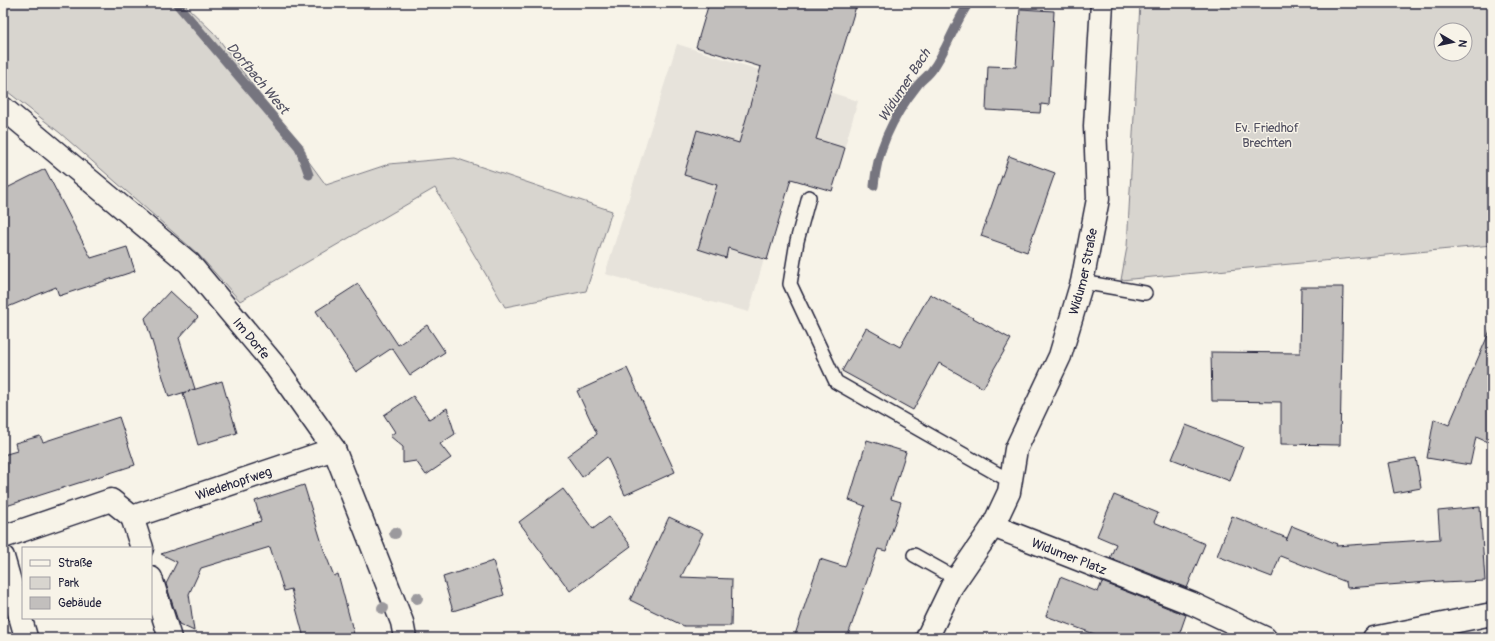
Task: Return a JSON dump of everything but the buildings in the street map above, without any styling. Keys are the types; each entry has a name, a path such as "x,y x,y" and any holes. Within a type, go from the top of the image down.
{"street":[{"name":"Widumer Straße","path":"993,526 1009,492 1016,449 1060,356 1082,282 1098,199 1095,126 1102,3"},
{"name":"Im Dorfe","path":"3,108 189,263 276,367 334,449 402,622 406,638"},
{"name":"Wiedehopfweg","path":"132,517 334,449"},
{"path":"3,537 111,500 132,517 142,547"},
{"path":"927,638 957,579 993,526"},
{"name":"Widumer Platz","path":"993,526 1193,604 1265,638"},
{"path":"3,557 26,637"},
{"path":"152,581 170,638"},
{"path":"1374,638 1492,614"}],"lane":[{"path":"809,197 796,241 790,284 836,382 1010,481"},
{"path":"1082,282 1145,293"},
{"path":"914,555 957,579"}],"shaded area":[{"path":"677,44 858,101 832,191 792,176 767,260 764,259 749,312 605,274"}],"green space":[{"path":"3,3 183,3 215,34 326,185 389,164 455,158 612,211 586,291 505,307 435,188 240,301 198,254 60,133 3,88"},
{"name":"Ev. Friedhof Brechten","path":"1140,3 1492,3 1492,245 1121,280 1127,247"}],"waterway":[{"name":"Dorfbach West","path":"176,3 299,147 309,175"},
{"name":"Widumer Bach","path":"874,186 879,159 894,121 909,97 937,62 969,3"}]}
